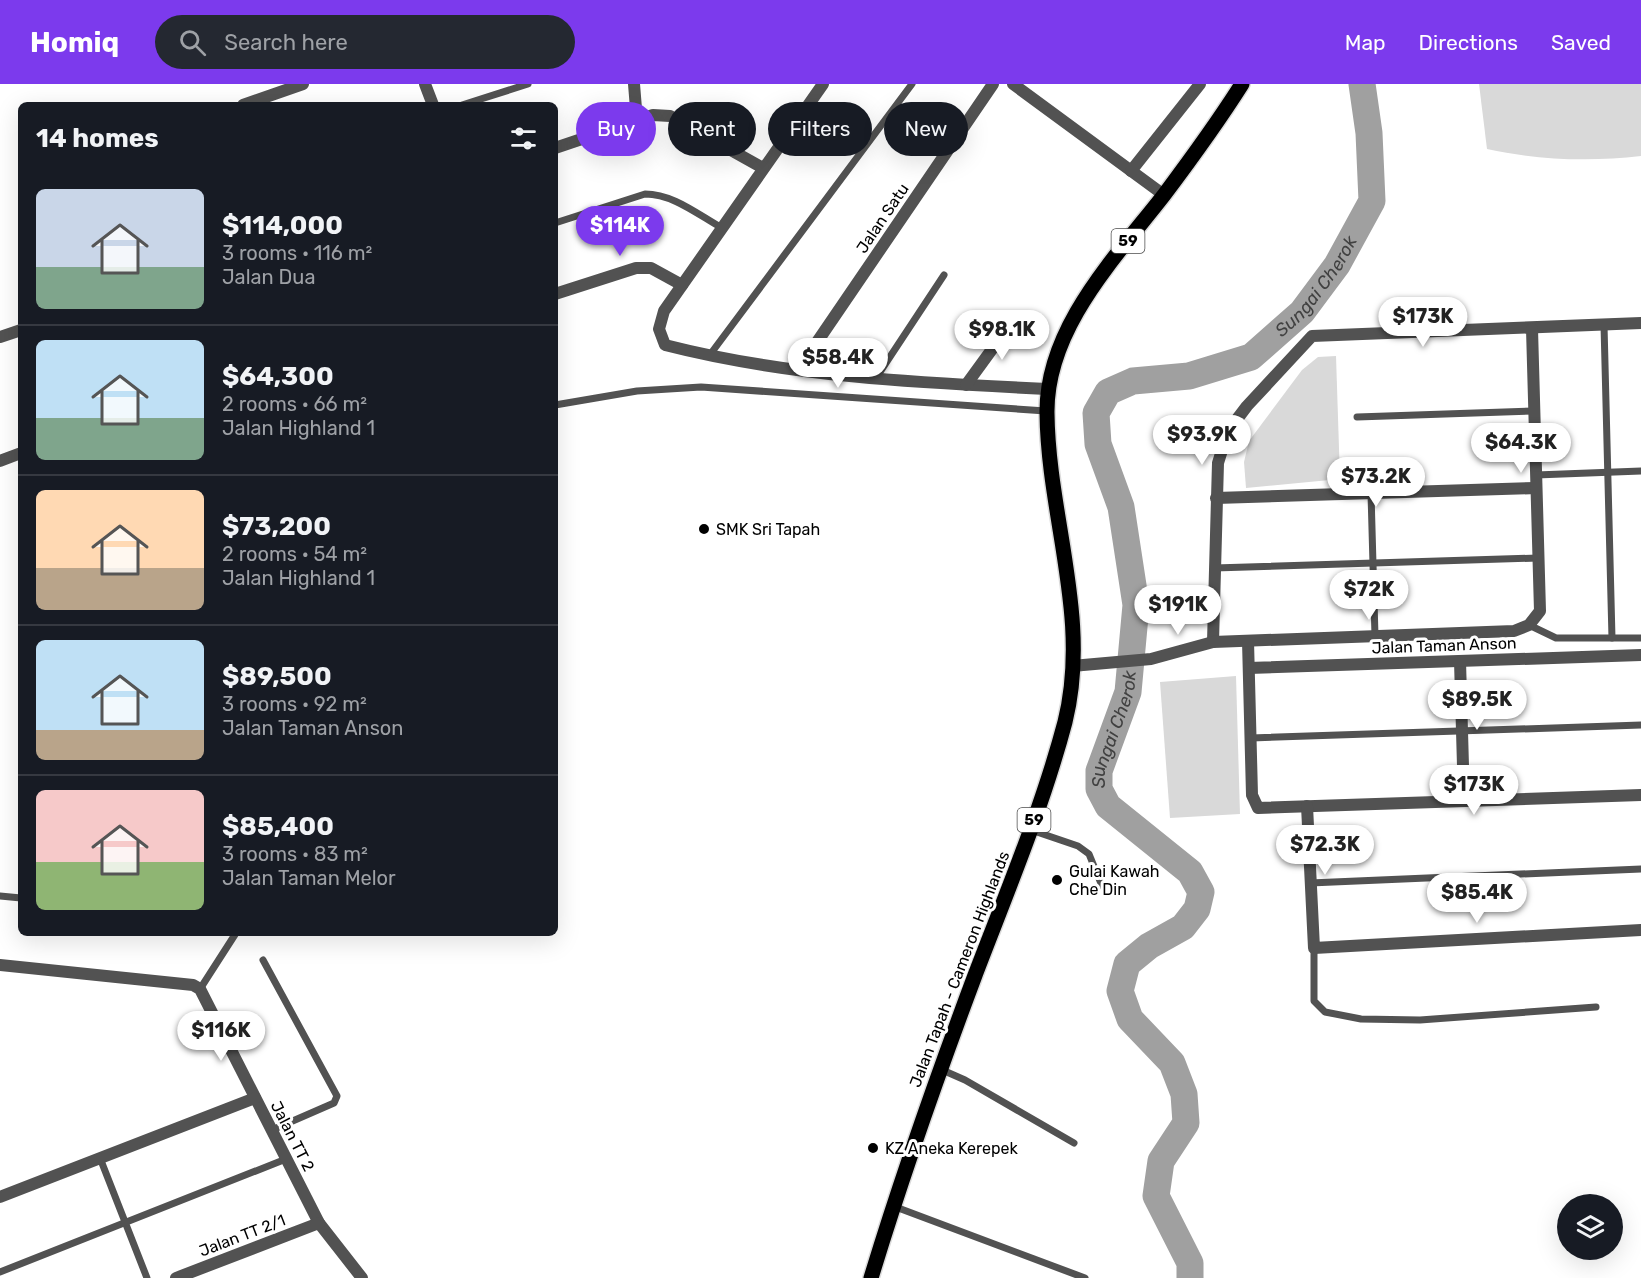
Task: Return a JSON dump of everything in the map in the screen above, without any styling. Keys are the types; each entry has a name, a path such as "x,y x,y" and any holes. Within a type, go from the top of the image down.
{"main road":[{"name":"Jalan Tapah - Cameron Highlands","path":"871,1278 940,1069 1031,830 1065,719 1074,630 1052,473 1047,411 1049,389 1056,360 1075,313 1164,195 1240,85"}],"street":[{"path":"252,102 303,84"},
{"path":"425,84 432,102"},
{"path":"634,84 635,102"},
{"path":"823,84 664,311 659,329 665,345 709,356 798,370 966,385 1049,389"},
{"name":"Jalan Satu","path":"798,370 993,84"},
{"path":"1013,84 1164,195"},
{"path":"1131,171 1200,84"},
{"path":"656,116 670,116 763,168"},
{"path":"558,147 576,141"},
{"path":"558,293 636,268 651,268 682,285"},
{"path":"966,385 1014,319"},
{"path":"1213,642 1215,498 1218,463 1228,431 1247,406 1312,336 1641,323"},
{"path":"1072,666 1151,659 1213,642 1514,631 1529,625 1540,611 1532,329"},
{"path":"0,337 18,331"},
{"path":"0,461 18,454"},
{"path":"1215,498 1536,488"},
{"path":"1248,641 1252,795 1258,808 1641,795"},
{"name":"Jalan Taman Anson","path":"1249,668 1641,655"},
{"path":"1460,661 1464,801"},
{"path":"1306,806 1314,948 1641,930"},
{"path":"0,965 193,985 200,989"},
{"name":"Jalan TT 2","path":"200,989 319,1223 362,1278"},
{"path":"0,1196 255,1098"},
{"name":"Jalan TT 2/1","path":"176,1278 319,1223"}],"lane":[{"path":"471,102 528,84"},
{"path":"709,356 912,84"},
{"path":"558,222 645,194 658,194 672,199 722,228"},
{"path":"876,378 944,275"},
{"path":"1604,325 1612,638"},
{"path":"558,404 637,391 701,387 1047,411"},
{"path":"1357,417 1534,411"},
{"path":"1536,475 1641,471"},
{"path":"1371,493 1375,636"},
{"path":"1214,568 1538,558"},
{"path":"1529,625 1556,638 1641,638"},
{"path":"1251,738 1641,725"},
{"path":"1031,830 1078,846 1089,854 1102,886"},
{"path":"1310,882 1641,869"},
{"path":"0,896 18,898"},
{"path":"200,989 234,936"},
{"path":"1314,948 1314,1001 1325,1012 1361,1019 1420,1020 1596,1008"},
{"path":"263,960 337,1096 334,1104 272,1130"},
{"path":"940,1069 965,1080 1074,1143"},
{"path":"100,1158 147,1278"},
{"path":"0,1272 286,1159"},
{"path":"893,1206 1085,1278"}],"shaded area":[{"path":"1479,84 1641,84 1641,156 1564,159 1525,156 1487,149"},
{"path":"1336,356 1340,479 1246,488 1244,462 1249,441 1302,370 1318,357"},
{"path":"1236,676 1240,814 1170,818 1160,682"}],"waterway":[{"name":"Sungai Cherok","path":"1190,1278 1190,1263 1156,1196 1161,1161 1186,1123 1184,1094 1172,1063 1130,1019 1120,991 1127,964 1149,946 1183,927 1197,909 1201,892 1190,872 1108,806 1099,789 1099,771 1128,692 1136,605 1121,507 1098,444 1096,413 1108,392 1133,381 1189,376 1251,357 1302,312 1337,265 1372,201 1369,133 1362,84"}],"place":[{"name":"SMK Sri Tapah","path":"704,529"},
{"name":"Gulai Kawah Che Din","path":"1057,880"},
{"name":"KZ Aneka Kerepek","path":"873,1148"}]}
